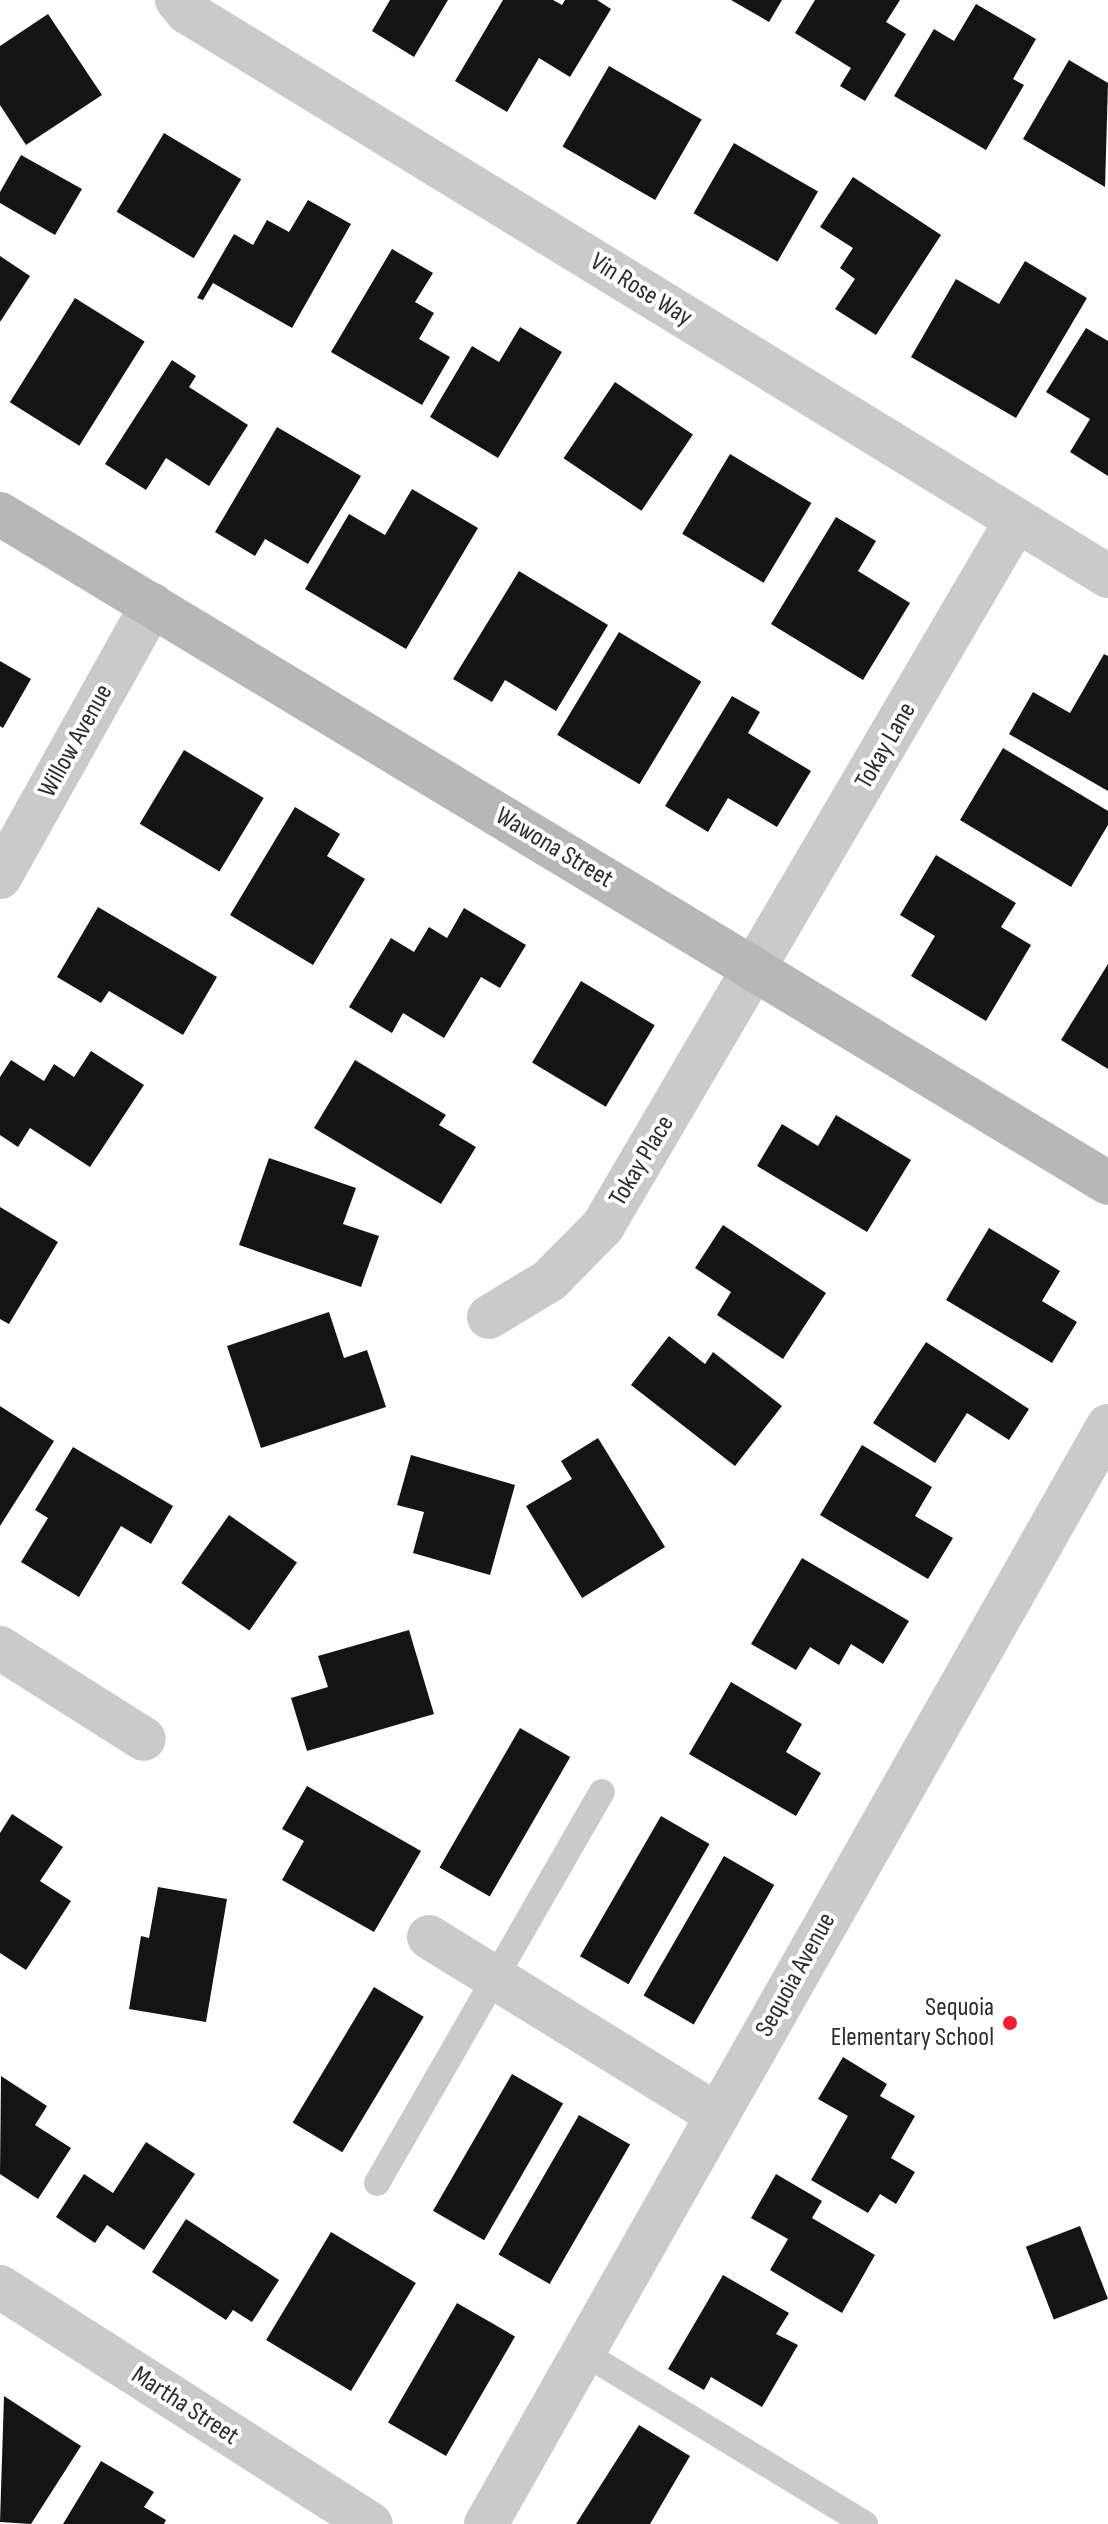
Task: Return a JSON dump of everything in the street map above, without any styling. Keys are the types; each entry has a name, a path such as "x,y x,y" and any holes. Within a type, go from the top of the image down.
{"street":[{"name":"Vin Rose Way","path":"177,0 187,12 1108,576"},
{"name":"Wawona Street","path":"0,514 1108,1183"},
{"name":"Tokay Lane","path":"756,970 1016,521"},
{"name":"Willow Avenue","path":"0,877 152,605"},
{"name":"Tokay Place","path":"489,1317 550,1280 603,1226 756,970"},
{"name":"Sequoia Avenue","path":"486,2524 1108,1426"},
{"path":"0,1648 144,1739"},
{"path":"429,1937 717,2115"},
{"name":"Martha Street","path":"0,2287 371,2524"}],"lane":[{"path":"377,2183 602,1792"},
{"path":"584,2353 865,2524"}],"building":[{"path":"390,0 448,0 414,57 372,31"},
{"path":"503,0 553,0 562,5 565,0 597,0 611,9 570,77 539,58 507,112 455,81"},
{"path":"731,0 782,0 769,22"},
{"path":"815,0 900,0 886,22 906,34 865,101 840,86 851,68 795,33"},
{"path":"976,4 1036,39 1013,79 1024,85 986,150 894,96 934,29 954,41"},
{"path":"48,14 102,95 26,145 0,105 0,46"},
{"path":"1069,60 1108,83 1105,187 1023,139"},
{"path":"609,66 702,120 655,200 562,147"},
{"path":"164,133 241,179 194,258 117,212"},
{"path":"734,143 818,191 778,262 694,213"},
{"path":"21,155 82,189 55,235 0,203 0,192"},
{"path":"853,177 941,235 876,335 835,309 855,279 840,268 853,248 820,227"},
{"path":"308,200 351,224 292,328 213,283 203,300 197,298 234,234 253,245 267,220 289,232"},
{"path":"392,249 433,273 415,302 434,313 419,339 450,357 422,405 331,352"},
{"path":"0,256 30,276 0,322"},
{"path":"1025,261 1087,298 1016,418 911,357 956,279 999,304"},
{"path":"75,298 145,341 79,446 10,402"},
{"path":"520,327 562,352 498,458 430,417 472,346 499,362"},
{"path":"1086,328 1108,341 1108,476 1070,452 1090,419 1046,392"},
{"path":"172,360 196,376 189,387 248,425 209,486 166,458 146,490 105,464"},
{"path":"615,382 693,435 641,511 564,458"},
{"path":"277,427 361,476 308,564 265,539 255,556 215,532"},
{"path":"730,454 811,503 764,583 682,534"},
{"path":"412,489 478,528 406,649 305,589 349,514 385,535"},
{"path":"836,517 876,541 858,571 910,603 863,680 771,624"},
{"path":"519,571 608,625 556,711 505,680 492,702 453,679"},
{"path":"619,632 701,681 639,784 557,735"},
{"path":"1104,654 1108,656 1108,791 1009,734 1033,692 1070,713"},
{"path":"0,661 31,679 3,728 0,726"},
{"path":"732,696 760,712 748,733 811,771 777,827 728,798 708,832 665,806"},
{"path":"1003,748 1108,811 1108,825 1071,887 960,820"},
{"path":"184,750 264,798 219,872 140,824"},
{"path":"295,807 340,834 327,856 365,879 313,965 230,915"},
{"path":"936,855 1016,903 1001,927 1031,945 986,1021 911,976 935,936 900,915"},
{"path":"98,907 217,977 183,1035 109,991 101,1003 57,977"},
{"path":"464,908 526,945 500,988 481,977 444,1038 403,1013 392,1033 349,1007 391,938 414,952 429,927 447,938"},
{"path":"1108,964 1108,1069 1061,1040"},
{"path":"581,981 655,1025 606,1107 532,1062"},
{"path":"91,1051 144,1085 90,1167 30,1128 18,1147 0,1135 0,1077 11,1060 44,1081 54,1064 74,1077"},
{"path":"355,1060 446,1115 439,1125 476,1147 441,1204 314,1128"},
{"path":"836,1115 911,1160 867,1232 757,1166 782,1124 818,1146"},
{"path":"269,1158 356,1188 343,1224 379,1236 361,1287 239,1245"},
{"path":"0,1207 58,1242 9,1324 0,1319"},
{"path":"723,1225 826,1293 783,1359 717,1315 731,1292 695,1268"},
{"path":"989,1228 1060,1271 1042,1301 1077,1322 1052,1363 946,1300"},
{"path":"329,1312 344,1358 367,1350 386,1407 261,1448 227,1346"},
{"path":"669,1336 705,1364 713,1352 782,1406 735,1466 631,1385"},
{"path":"926,1342 1029,1409 1009,1440 967,1413 935,1463 873,1423"},
{"path":"0,1406 54,1441 0,1526"},
{"path":"598,1438 665,1547 582,1598 526,1506 572,1479 561,1461"},
{"path":"862,1445 932,1487 915,1516 953,1538 928,1579 820,1515"},
{"path":"73,1447 173,1506 151,1544 121,1526 79,1597 21,1562 48,1518 35,1510"},
{"path":"411,1455 515,1485 490,1575 413,1553 424,1512 397,1505"},
{"path":"229,1515 297,1563 249,1631 181,1583"},
{"path":"802,1558 909,1621 883,1664 851,1644 839,1665 810,1647 796,1670 751,1644"},
{"path":"409,1630 434,1714 307,1751 291,1698 328,1687 318,1656"},
{"path":"731,1682 802,1724 786,1752 821,1773 796,1816 689,1754"},
{"path":"520,1728 570,1757 490,1896 440,1867"},
{"path":"307,1786 421,1851 374,1932 282,1880 304,1841 282,1829"},
{"path":"12,1814 63,1847 40,1881 71,1901 26,1970 0,1953 0,1833"},
{"path":"661,1816 709,1844 628,1984 580,1956"},
{"path":"724,1856 774,1885 694,2024 644,1995"},
{"path":"158,1887 227,1899 206,2022 129,2009 141,1936 149,1938"},
{"path":"374,1987 424,2017 342,2152 293,2122"},
{"path":"843,2057 887,2084 880,2096 915,2116 891,2158 915,2172 896,2204 880,2194 868,2213 811,2180 848,2116 818,2099"},
{"path":"512,2074 563,2104 484,2240 433,2211"},
{"path":"1,2076 47,2106 35,2125 71,2148 38,2199 0,2174"},
{"path":"579,2115 630,2144 550,2284 498,2254"},
{"path":"146,2142 195,2174 144,2250 107,2225 95,2243 56,2217 84,2174 113,2193"},
{"path":"776,2174 822,2201 812,2218 875,2255 842,2313 770,2270 788,2239 751,2218"},
{"path":"186,2219 279,2280 252,2322 233,2310 226,2320 152,2272"},
{"path":"1080,2226 1108,2299 1054,2320 1026,2247"},
{"path":"331,2232 416,2283 351,2391 266,2340"},
{"path":"723,2275 789,2313 776,2334 798,2345 762,2407 711,2377 704,2390 668,2369"},
{"path":"457,2303 515,2336 446,2456 388,2423"},
{"path":"4,2396 81,2446 31,2524 0,2522"},
{"path":"639,2425 690,2456 650,2524 576,2524"},
{"path":"101,2461 154,2492 144,2507 166,2520 164,2524 63,2524"}],"place":[{"name":"Sequoia Elementary School","path":"1010,2023"}]}
